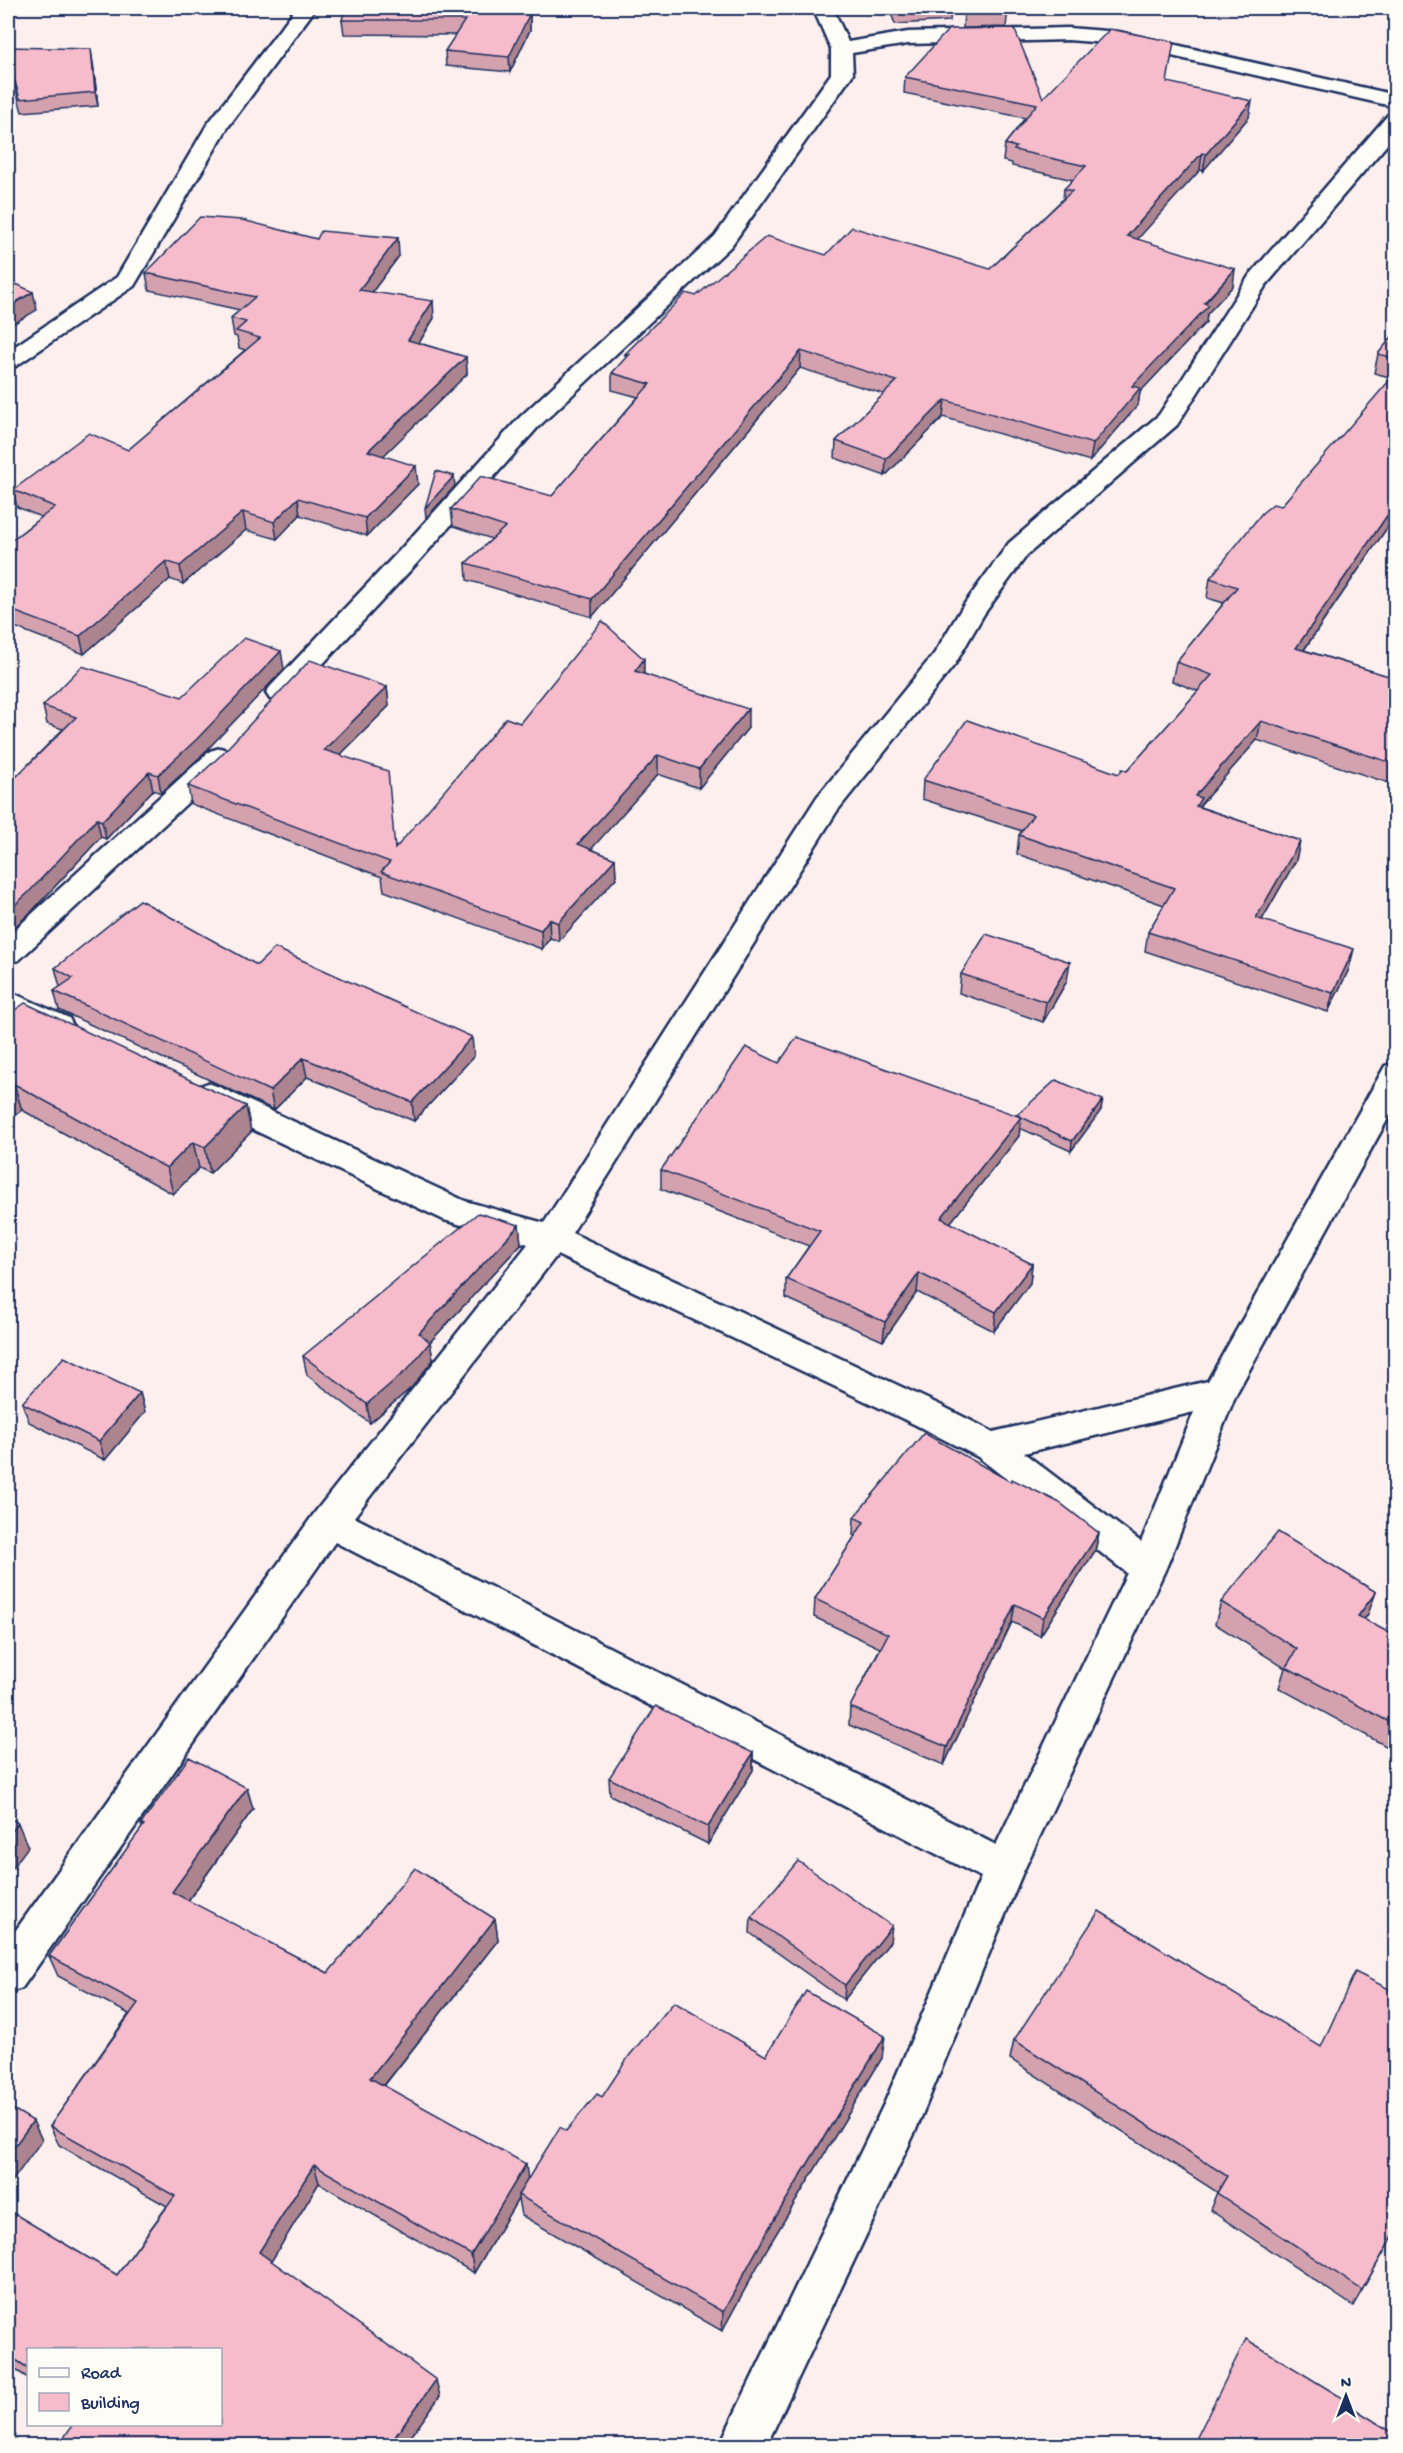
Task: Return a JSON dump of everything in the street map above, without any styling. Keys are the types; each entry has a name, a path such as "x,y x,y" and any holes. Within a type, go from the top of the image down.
{"street":[{"path":"8,361 126,281 218,125 306,8"},
{"path":"261,713 409,556 530,422 723,241 842,74 841,49 823,8"},
{"path":"8,1974 328,1522 552,1238 827,804 945,658 972,612 1018,549 1168,420 1257,281 1395,107 1119,38 1068,34 908,38 841,49"},
{"path":"8,953 212,766 237,739"},
{"path":"8,1002 82,1037"},
{"path":"742,2445 900,2117 1004,1869 1148,1568 1220,1392 1395,1074"},
{"path":"179,1081 456,1211 552,1238 928,1415 990,1447 1148,1568"},
{"path":"990,1447 1220,1392"},
{"path":"328,1522 1004,1869"}],"building":[{"path":"345,8 529,8 529,15 509,57 445,51 465,20 342,20"},
{"path":"895,8 937,8 896,10"},
{"path":"967,8 1007,8 1008,9 964,10"},
{"path":"1014,28 1043,98 1110,29 1174,42 1167,82 1252,101 1206,154 1202,153 1127,236 1235,269 1204,303 1209,305 1132,386 1140,388 1093,444 945,400 886,459 836,441 897,381 801,351 592,599 466,563 505,527 451,509 481,476 552,496 650,384 612,373 629,354 625,354 686,293 696,296 767,236 826,255 852,227 990,269 1072,191 1064,189 1086,166 1014,150 1016,147 1005,144 1037,104 905,77 949,29"},
{"path":"8,47 91,49 95,92 20,99 8,57"},
{"path":"200,217 242,220 317,239 321,231 398,238 359,290 433,301 408,340 466,357 368,451 416,466 365,518 298,498 274,522 243,512 180,566 166,561 80,636 8,609 8,543 55,507 13,490 89,433 128,450 260,338 236,331 246,322 231,318 255,297 146,273"},
{"path":"8,280 33,292 8,307"},
{"path":"1395,333 1395,358 1378,354"},
{"path":"1395,374 1395,504 1296,648 1395,678 1395,764 1261,721 1195,796 1201,798 1196,806 1300,841 1256,918 1354,949 1333,993 1148,932 1174,888 1019,835 1033,815 923,780 967,720 1119,774 1122,769 1127,771 1212,675 1176,662 1237,587 1210,578 1262,513 1273,504 1281,506"},
{"path":"436,471 454,476 425,508"},
{"path":"602,621 644,659 635,671 748,709 699,769 658,755 578,844 615,859 558,923 549,919 541,930 381,872 390,862 188,786 220,756 310,660 387,687 324,750 388,771 395,849 506,718 520,723"},
{"path":"244,638 281,651 197,739 158,775 149,772 102,821 97,819 28,893 8,911 8,785 76,717 43,706 82,666 182,697"},
{"path":"140,900 257,965 275,948 472,1037 412,1102 303,1058 270,1091 54,991 73,978 55,968"},
{"path":"986,934 1070,962 1046,1002 961,974"},
{"path":"25,1003 246,1106 205,1147 193,1142 167,1168 14,1084 8,1089 8,1015"},
{"path":"797,1037 1021,1117 941,1218 1032,1264 996,1312 919,1273 885,1322 786,1279 820,1231 661,1170 746,1047 779,1063"},
{"path":"1056,1080 1103,1100 1072,1141 1017,1115"},
{"path":"478,1213 519,1225 419,1333 430,1342 409,1368 367,1404 303,1356"},
{"path":"64,1357 140,1393 99,1441 22,1403"},
{"path":"924,1433 1011,1482 1012,1479 1060,1503 1099,1533 1043,1618 1015,1604 947,1747 850,1707 888,1634 815,1599 864,1522 854,1517"},
{"path":"1278,1532 1376,1592 1358,1616 1395,1636 1395,1725 1286,1667 1297,1649 1221,1602"},
{"path":"656,1706 753,1753 708,1827 609,1778"},
{"path":"189,1757 247,1788 172,1892 328,1973 415,1868 495,1919 370,2078 526,2164 471,2255 314,2165 259,2252 436,2380 389,2445 59,2445 72,2426 222,2426 222,2348 27,2348 27,2367 8,2355 8,2210 117,2275 175,2196 50,2126 138,2003 49,1956 144,1825 141,1824"},
{"path":"8,1817 18,1823 8,1837"},
{"path":"798,1861 892,1926 845,1985 751,1917"},
{"path":"1099,1911 1321,2047 1355,1972 1395,1992 1395,2232 1362,2290 1217,2193 1227,2176 1014,2040"},
{"path":"806,1991 885,2036 769,2228 723,2312 518,2195 560,2127 566,2131 597,2094 602,2097 629,2056 674,2002 766,2056"},
{"path":"8,2106 33,2121 8,2155"},
{"path":"1246,2339 1344,2399 1342,2401 1395,2434 1395,2445 1193,2445"}]}
